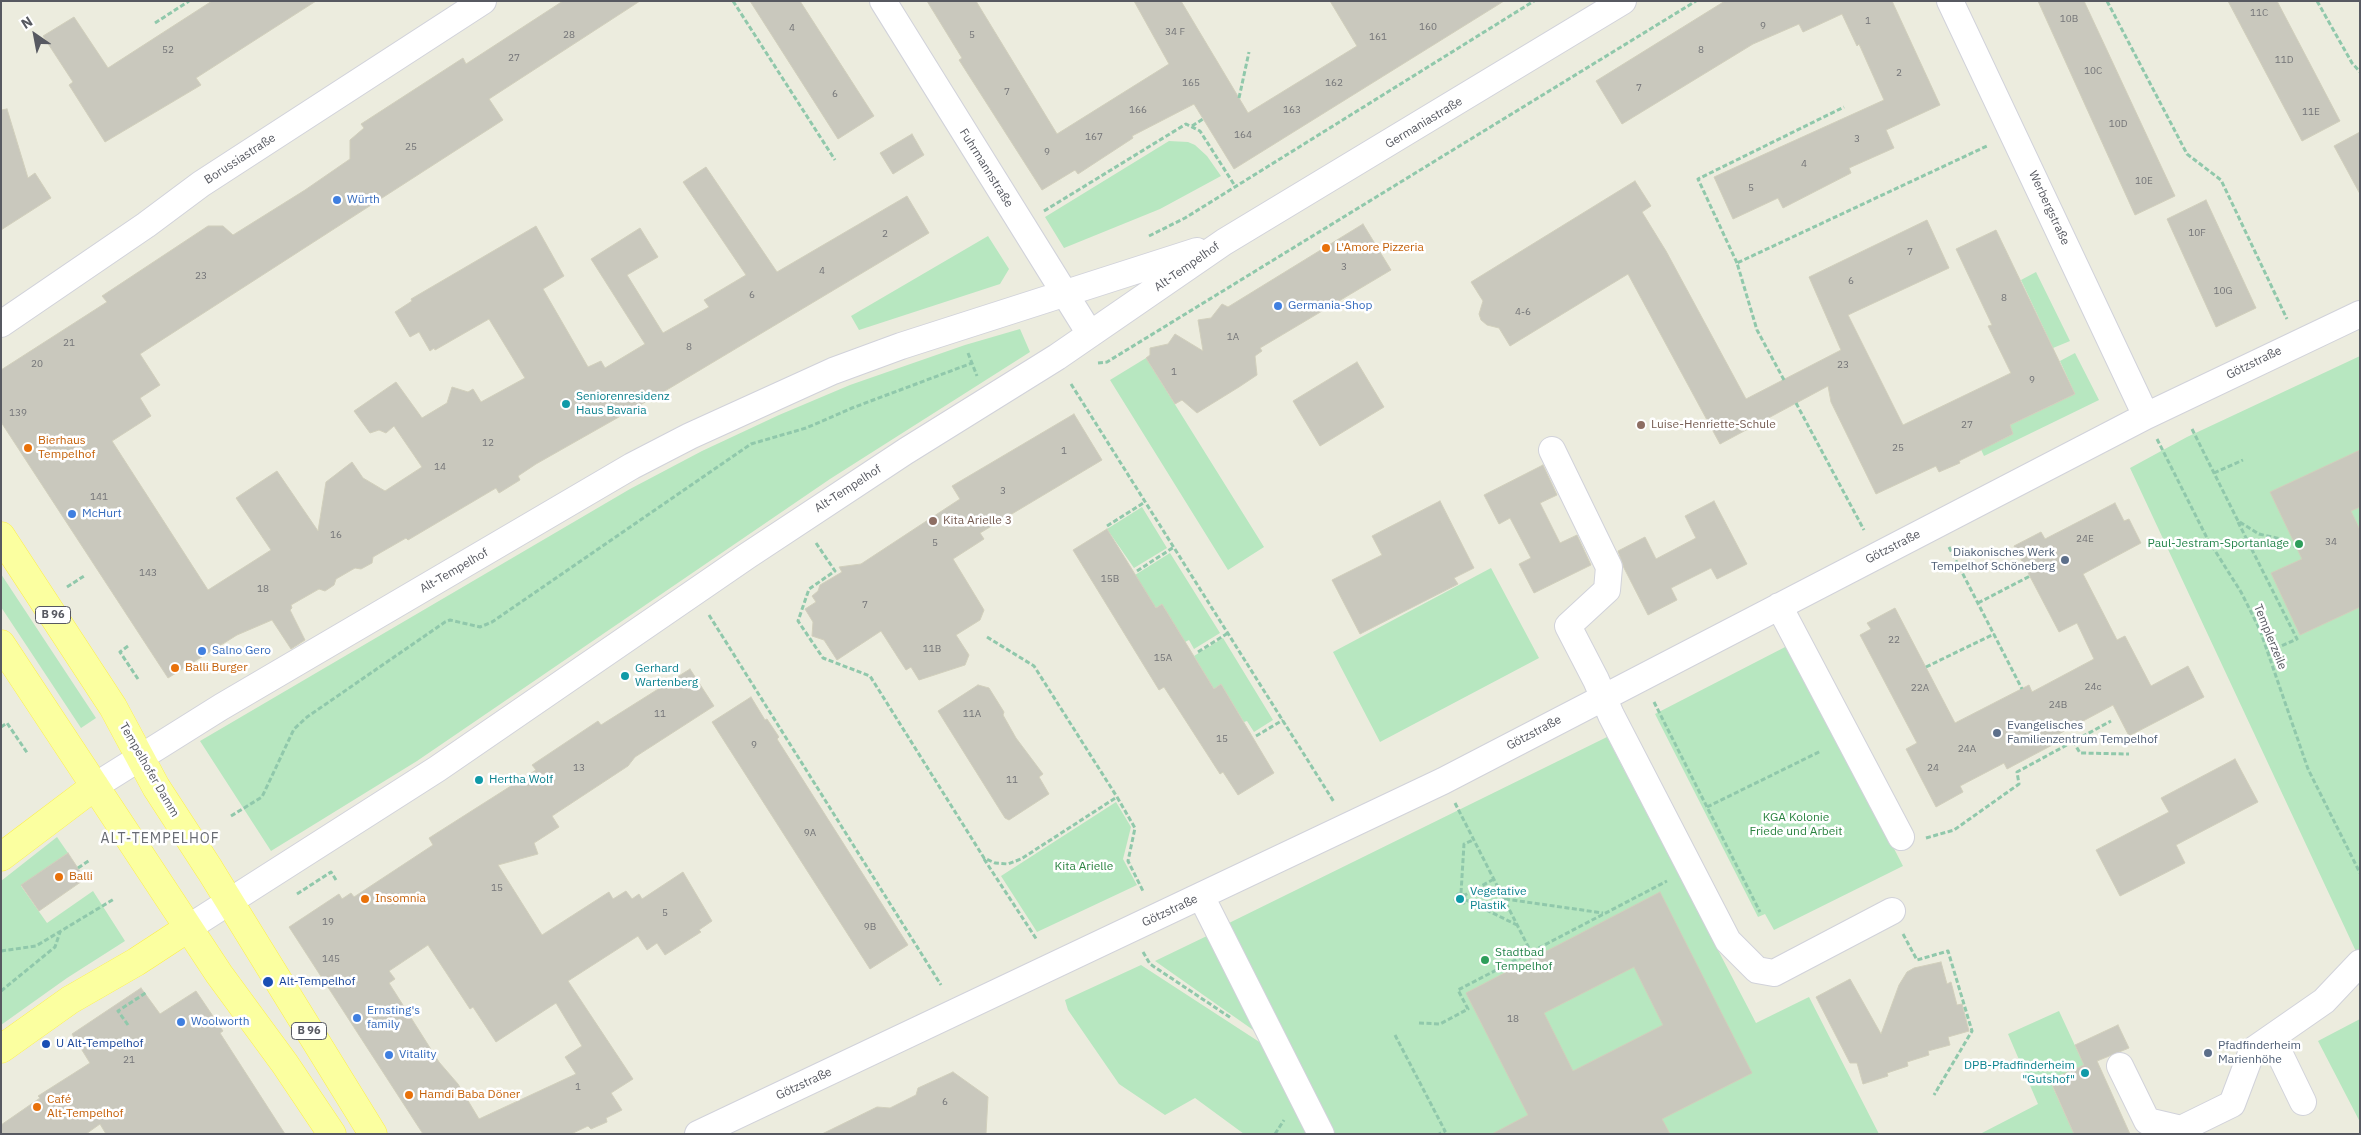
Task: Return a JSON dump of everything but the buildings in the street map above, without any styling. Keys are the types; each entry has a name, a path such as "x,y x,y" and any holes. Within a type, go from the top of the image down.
{"main road":[{"name":"Tempelhofer Damm","path":"1,536 113,707 156,787 373,1134"},
{"path":"1,644 188,928 332,1134"},
{"name":"Alt-Tempelhof","path":"1,857 95,786"},
{"name":"Alt-Tempelhof","path":"1,1049 70,1000 136,962 188,928"}],"street":[{"name":"Borussiastraße","path":"1,324 146,225 201,184 483,1"},
{"name":"Fuhrmannstraße","path":"883,1 1090,334"},
{"name":"Germaniastraße","path":"1224,242 1623,1"},
{"name":"Werbergstraße","path":"1950,1 2146,416"},
{"name":"Alt-Tempelhof","path":"95,786 221,706 623,471 690,436 833,371 901,346 1224,242"},
{"name":"Alt-Tempelhof","path":"188,928 437,769 770,540 1090,334 1224,242"},
{"name":"Götzstraße","path":"698,1134 1443,781 1641,676 2146,416 2360,314"},
{"path":"1552,450 1610,567 1607,590 1568,626 1602,697 1728,942 1757,970 1774,973 1892,911"},
{"path":"1779,606 1901,836"},
{"path":"1201,896 1321,1134"},
{"path":"2120,1066 2147,1121 2181,1129 2232,1104 2252,1051 2324,1001 2360,962"},
{"path":"2272,1038 2303,1102"}],"path":[{"path":"155,23 188,1"},
{"path":"733,1 835,160"},
{"path":"1140,240 1185,218 1534,1"},
{"path":"1090,364 1106,362 1696,1"},
{"path":"2108,1 2187,154 2221,180 2298,342"},
{"path":"2317,1 2352,63 2360,72"},
{"path":"1239,98 1249,52"},
{"path":"1784,380 1757,330 1737,263 1698,179 1844,108"},
{"path":"1192,126 1203,119"},
{"path":"1037,216 1186,124 1192,126 1206,139 1235,186"},
{"path":"1737,263 1987,146"},
{"path":"965,346 980,383"},
{"path":"231,816 262,797 294,729 445,622 450,620 480,627 492,622 751,444 806,428 852,408 972,363"},
{"path":"1071,384 1334,802"},
{"path":"1796,403 1864,530"},
{"name":"Templerzeile","path":"2146,416 2207,538 2241,592 2260,630 2308,769 2360,872"},
{"path":"2192,429 2296,639 2268,652"},
{"path":"2214,473 2243,460"},
{"path":"1107,526 1146,502"},
{"path":"2238,521 2259,534 2281,539 2290,546 2303,546"},
{"path":"1937,524 2022,689"},
{"path":"816,542 834,571 809,589 798,621 823,658 870,676 1036,940"},
{"path":"1137,571 1174,547"},
{"path":"64,590 84,576"},
{"path":"1978,603 2030,576"},
{"path":"709,616 941,986"},
{"path":"1198,652 1228,633"},
{"path":"1926,668 1994,634"},
{"path":"987,637 1034,666 1117,797 1135,828 1128,861 1144,891"},
{"path":"128,646 120,652 138,679"},
{"path":"1641,676 1760,912"},
{"path":"1256,736 1283,720"},
{"path":"1901,836 1910,835 1915,841 1954,830 2019,784 2017,772 2110,721"},
{"path":"1,727 8,723 28,754"},
{"path":"2073,741 2080,753 2130,754"},
{"path":"1707,807 1821,751"},
{"path":"1443,781 1534,958"},
{"path":"984,858 996,863 1008,864 1021,859 1117,797"},
{"path":"1474,840 1464,844 1463,894 1466,900 1518,925"},
{"path":"78,868 90,860"},
{"path":"1420,1023 1440,1024 1468,1009 1458,990 1690,870"},
{"path":"297,894 331,872 336,880"},
{"path":"1466,900 1460,904 1457,903 1455,896 1494,879"},
{"path":"1,951 36,946 114,899"},
{"path":"1504,899 1604,914"},
{"path":"1892,911 1917,960 1948,951 1972,1031 1934,1095"},
{"path":"1131,929 1150,964 1236,1022"},
{"path":"1,992 55,946 60,931"},
{"path":"128,1025 118,1011 147,992"},
{"path":"1395,1035 1445,1131 1439,1134"}],"green space":[{"path":"1169,141 1188,142 1195,145 1207,156 1221,176 1160,209 1064,248 1045,217"},
{"path":"988,236 1009,269 1000,284 859,330 851,316"},
{"path":"2036,272 2070,341 2053,348 2021,280"},
{"path":"1020,329 1030,352 830,479 417,761 271,851 200,741 630,489 702,451 779,415 850,385 965,345"},
{"path":"2075,353 2099,400 1984,456 1978,443 1994,443 2013,434 2010,425 2075,394 2060,361"},
{"path":"2360,356 2360,960 2130,468 2187,437"},
{"path":"1146,358 1264,547 1228,570 1110,380"},
{"path":"1142,507 1167,548 1134,568 1107,529"},
{"path":"1170,553 1220,633 1194,649 1189,640 1185,642 1162,604 1156,608 1135,575"},
{"path":"1491,568 1539,658 1380,742 1333,652"},
{"path":"1,574 96,718 81,728 1,607"},
{"path":"1223,638 1273,720 1254,732 1247,721 1244,722 1221,684 1214,689 1194,656"},
{"name":"KGA Kolonie Friede und Arbeit","path":"1789,645 1903,866 1774,930 1765,914 1758,917 1655,714"},
{"name":"Stadtbad Tempelhof","path":"1607,737 1756,1023 1809,997 1879,1134 1332,1134 1229,923"},
{"name":"Kita Arielle","path":"1116,802 1131,827 1123,859 1137,885 1037,932 1001,876"},
{"path":"57,837 68,853 21,886 47,923 93,891 125,941 67,978 1,1025 1,881"},
{"path":"1211,934 1256,1032 1155,961"},
{"path":"1141,965 1264,1045 1308,1134 1244,1134 1195,1098 1165,1115 1119,1084 1068,1010 1065,1000"},
{"path":"2059,1011 2084,1065 2050,1081 2074,1134 1980,1134 2038,1104 2008,1034"},
{"path":"2360,1019 2360,1122 2318,1041"}],"place":[{"name":"Würth","path":"337,200"},
{"name":"L'Amore Pizzeria","path":"1326,248"},
{"name":"Germania-Shop","path":"1278,306"},
{"name":"Seniorenresidenz Haus Bavaria","path":"566,404"},
{"name":"Luise-Henriette-Schule","path":"1641,425"},
{"name":"Bierhaus Tempelhof","path":"28,448"},
{"name":"McHurt","path":"72,514"},
{"name":"Kita Arielle 3","path":"933,521"},
{"name":"Paul-Jestram-Sportanlage","path":"2299,544"},
{"name":"Diakonisches Werk Tempelhof Schöneberg","path":"2065,560"},
{"name":"Salno Gero","path":"202,651"},
{"name":"Balli Burger","path":"175,668"},
{"name":"Gerhard Wartenberg","path":"625,676"},
{"name":"Evangelisches Familienzentrum Tempelhof","path":"1997,733"},
{"name":"Hertha Wolf","path":"479,780"},
{"name":"Balli","path":"59,877"},
{"name":"Insomnia","path":"365,899"},
{"name":"Vegetative Plastik","path":"1460,899"},
{"name":"Stadtbad Tempelhof","path":"1485,960"},
{"name":"Alt-Tempelhof","path":"268,982"},
{"name":"Ernsting's family","path":"357,1018"},
{"name":"Woolworth","path":"181,1022"},
{"name":"U Alt-Tempelhof","path":"46,1044"},
{"name":"Pfadfinderheim Marienhöhe","path":"2208,1053"},
{"name":"Vitality","path":"389,1055"},
{"name":"DPB-Pfadfinderheim \"Gutshof\"","path":"2085,1073"},
{"name":"Hamdi Baba Döner","path":"409,1095"},
{"name":"Café Alt-Tempelhof","path":"37,1107"}],"district":[{"name":"ALT-TEMPELHOF","path":"160,839"}]}
